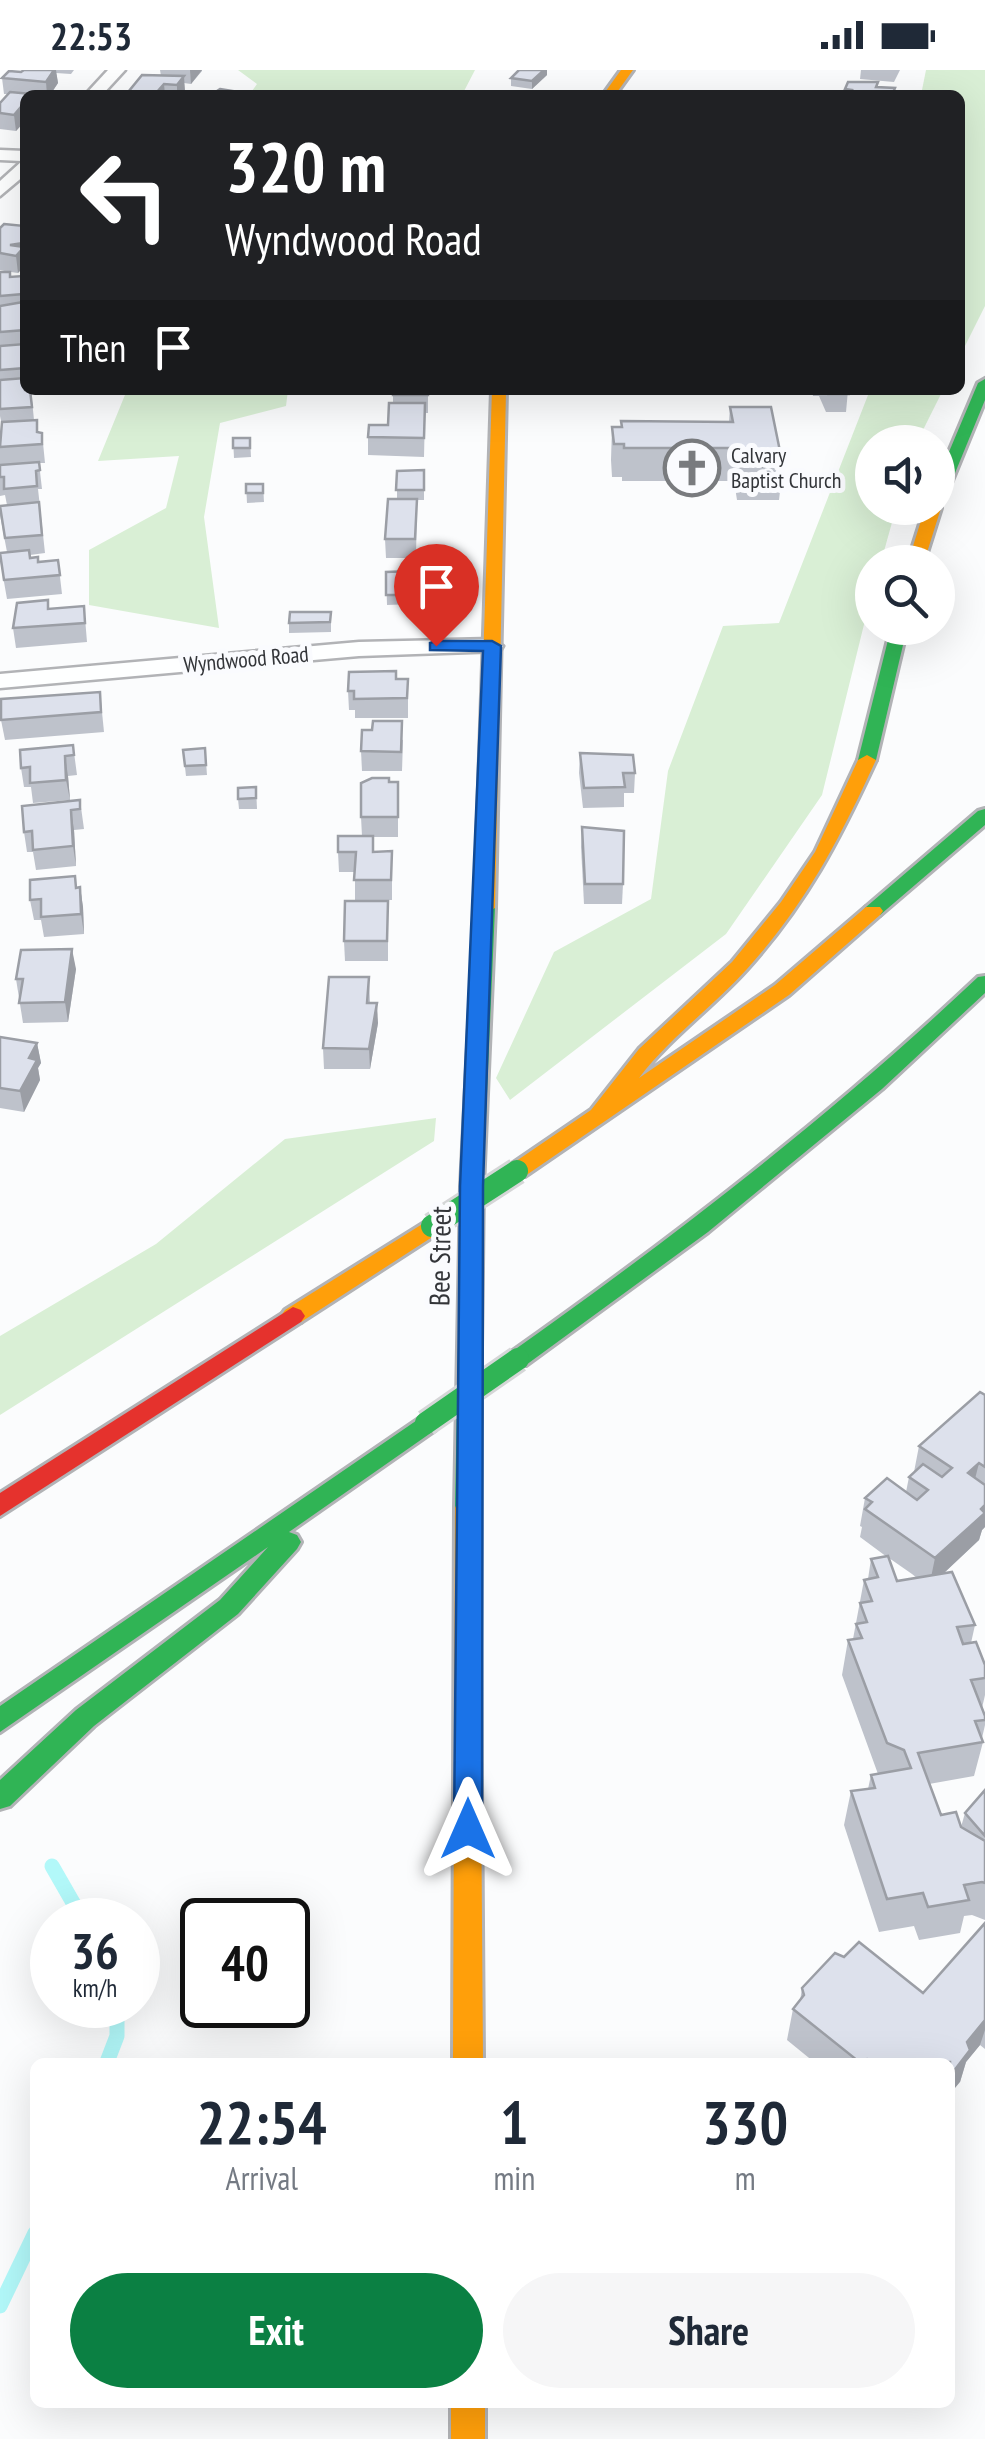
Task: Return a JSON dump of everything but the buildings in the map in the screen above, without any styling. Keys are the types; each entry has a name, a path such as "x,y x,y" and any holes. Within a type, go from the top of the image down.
{"main road":[{"path":"955,454 985,383"},
{"name":"Bee Street","path":"468,2058 470,1245 498,395"},
{"path":"595,1120 646,1054 740,966 788,906 824,852 868,758 895,645"},
{"path":"0,1506 595,1120 803,974 985,815"},
{"path":"0,1721 518,1359 764,1178 890,1074 985,982"},
{"path":"0,1797 81,1721 244,1597 277,1558 316,1500"},
{"path":"468,2408 468,2439"}],"street":[{"path":"98,90 117,70"},
{"path":"0,191 20,170"},
{"name":"Wyndwood Road","path":"0,681 358,649 492,646"}],"green space":[{"path":"238,70 475,70 465,90 253,90 257,84"},
{"path":"926,70 985,70 985,306 965,346 965,90 922,90"},
{"path":"125,395 287,395 286,406 220,423 204,517 219,628 89,605 89,550 166,508 179,456 98,461"},
{"path":"868,395 940,395 926,425 856,425"},
{"path":"855,428 855,525 891,525 886,545 855,545 855,645 859,645 822,795 726,934 510,1100 496,1078 554,952 651,899 668,771 723,626 779,623"},
{"path":"436,1118 434,1141 0,1415 0,1336 156,1244 285,1139"}],"waterway":[{"path":"52,1866 70,1898"},
{"path":"109,2058 117,2028"},
{"path":"0,2306 30,2243"}],"traffic: fast":[{"path":"955,454 985,383"},
{"path":"867,760 895,645"},
{"path":"873,911 985,815"},
{"path":"467,1508 472,1187 485,908"},
{"path":"518,1359 759,1180 874,1084 985,982"},
{"path":"432,1226 517,1171"},
{"path":"426,1423 518,1359"},
{"path":"0,1721 426,1423"},
{"path":"0,1797 85,1718 229,1607 288,1542"}],"traffic: slow":[{"path":"613,90 627,70"},
{"path":"485,908 499,395"},
{"path":"921,545 928,525"},
{"path":"595,1120 646,1054 739,966 788,906 824,852 867,760"},
{"path":"517,1171 782,990 873,911"},
{"path":"293,1316 432,1226"},
{"path":"467,1508 468,2058"},
{"path":"468,2408 468,2439"}],"traffic: jam":[{"path":"0,1506 293,1316"}],"place":[{"name":"Calvary Baptist Church","path":"692,468"}],"route":[{"path":"436,646 492,646 472,1186 468,1829"}]}
